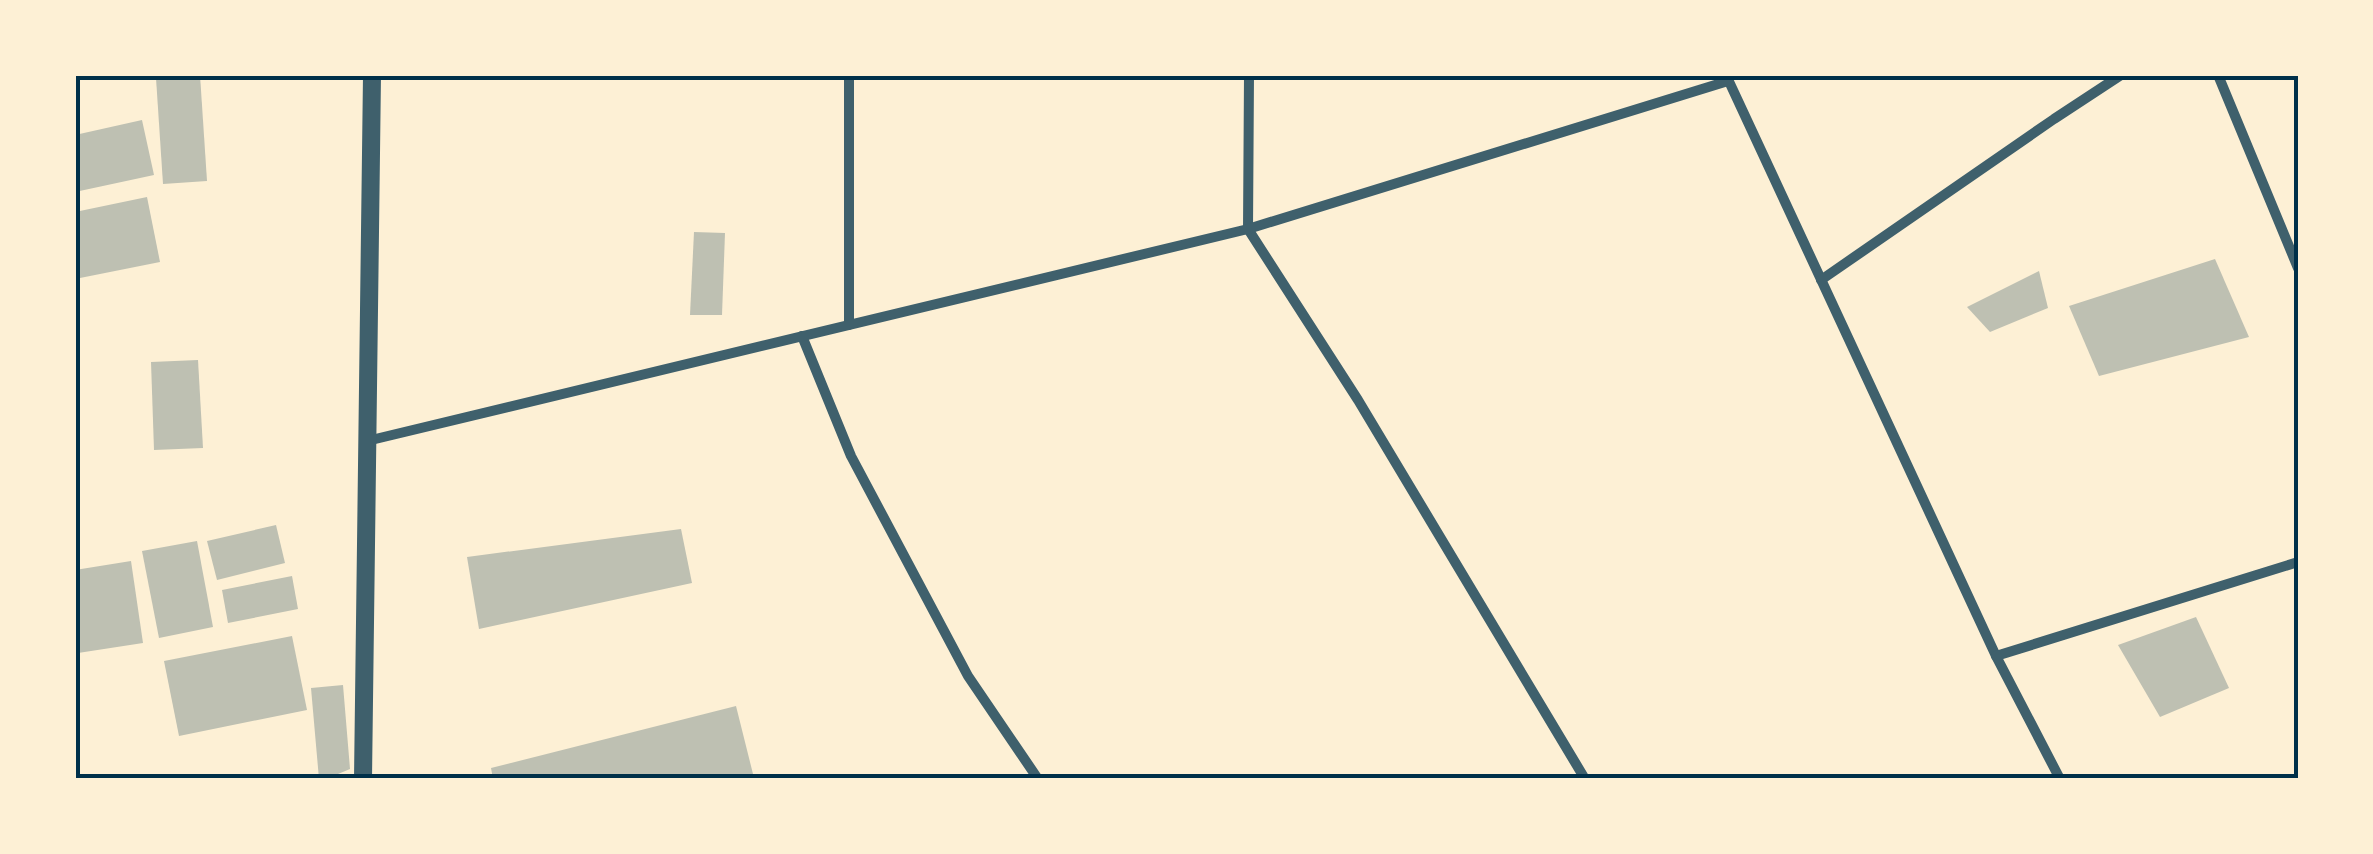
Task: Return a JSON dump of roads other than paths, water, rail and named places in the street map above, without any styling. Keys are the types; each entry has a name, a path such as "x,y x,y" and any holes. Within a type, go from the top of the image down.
{"street":[{"path":"364,779 372,75"},
{"path":"849,75 849,325"},
{"path":"1249,75 1248,228 1358,400 1585,779"},
{"path":"1821,280 2121,75"},
{"path":"2218,75 2298,268"},
{"path":"367,441 1248,228 1727,78 1996,656 2060,779"},
{"path":"802,336 851,456 968,676 1038,779"},
{"path":"1996,656 2298,562"}]}
